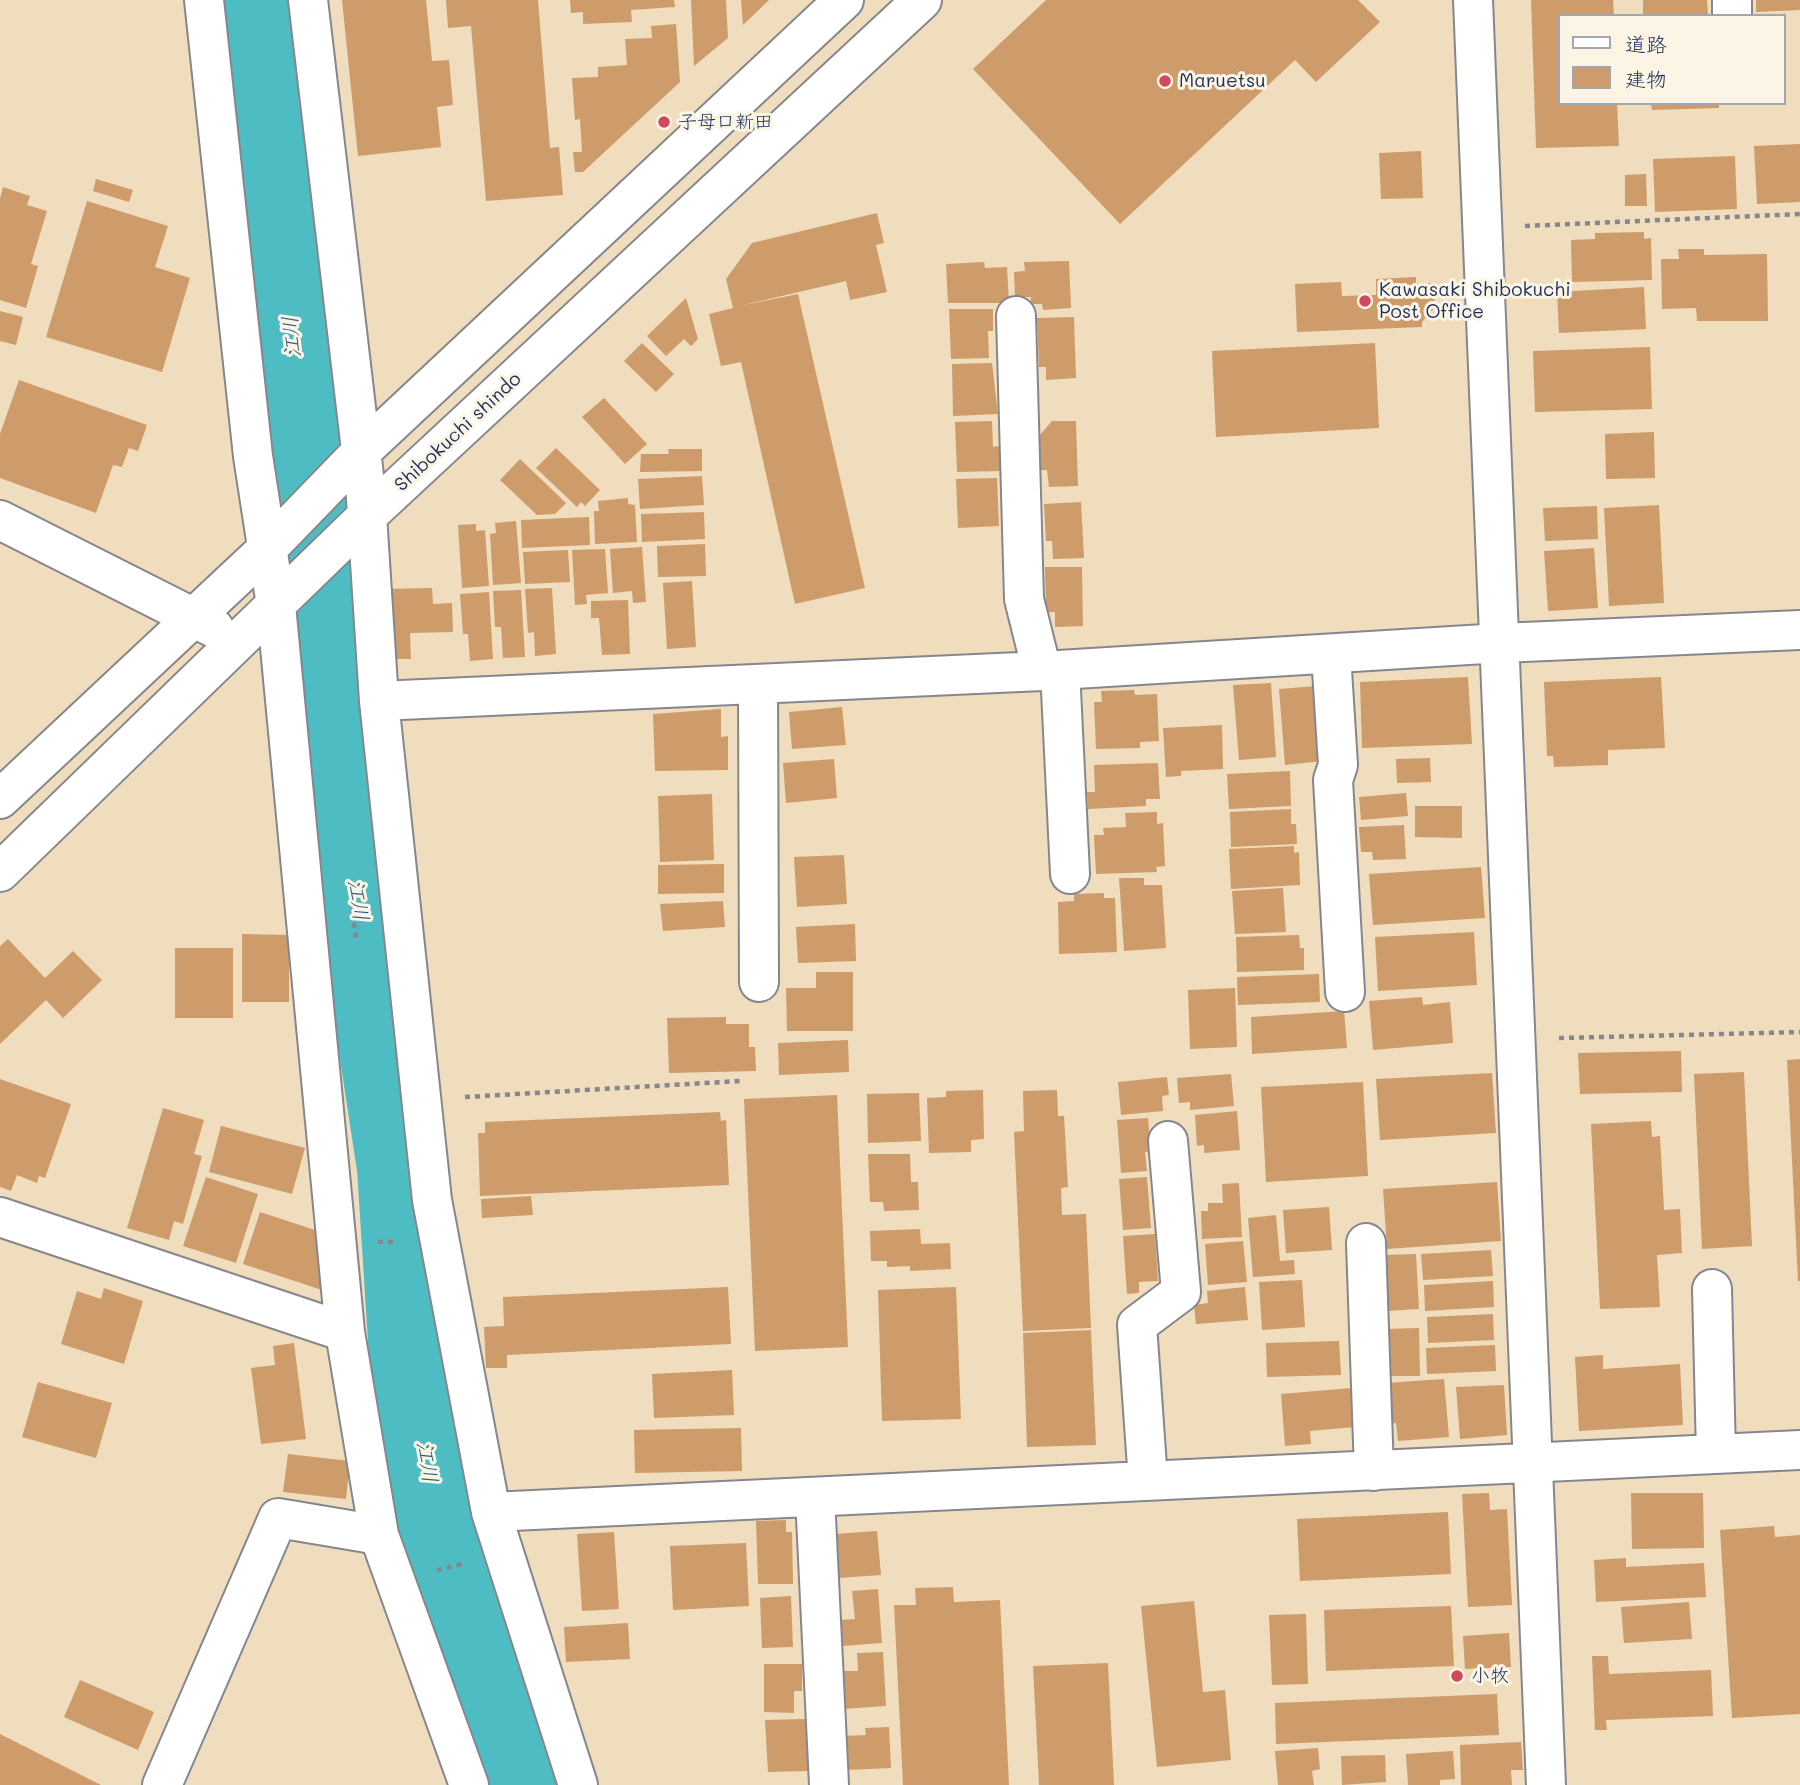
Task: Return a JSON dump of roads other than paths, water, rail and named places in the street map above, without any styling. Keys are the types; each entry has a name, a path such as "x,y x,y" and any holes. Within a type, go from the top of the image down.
{"street":[{"path":"204,0 253,456 276,605 345,1332 379,1535 469,1785"},
{"path":"308,0 362,451 379,701 432,1200 491,1513 578,1785"},
{"path":"0,799 269,547 362,451 844,0"},
{"name":"Shibokuchi shindo","path":"0,872 367,516 922,0"},
{"path":"1473,0 1535,1463 1546,1785"},
{"path":"1016,316 1024,599 1051,671 1070,874"},
{"path":"0,520 240,642"},
{"path":"379,701 1051,671 1501,643 1800,630"},
{"path":"1331,654 1338,765 1333,780 1346,992"},
{"path":"758,684 759,982"},
{"path":"1148,1482 1137,1325 1181,1292 1168,1141"},
{"path":"0,1217 345,1332"},
{"path":"1366,1242 1374,1471"},
{"path":"1712,1289 1716,1454"},
{"path":"491,1513 1800,1450"},
{"path":"815,1497 829,1785"},
{"path":"162,1785 278,1518 379,1535"}],"waterway":[{"name":"江川","path":"260,0 298,400 345,812 399,1168 412,1371 439,1543 523,1785"}],"place":[{"name":"Maruetsu","path":"1165,81"},
{"name":"子母口新田","path":"664,122"},
{"name":"Kawasaki Shibokuchi Post Office","path":"1365,301"},
{"name":"小牧","path":"1457,1676"}]}
